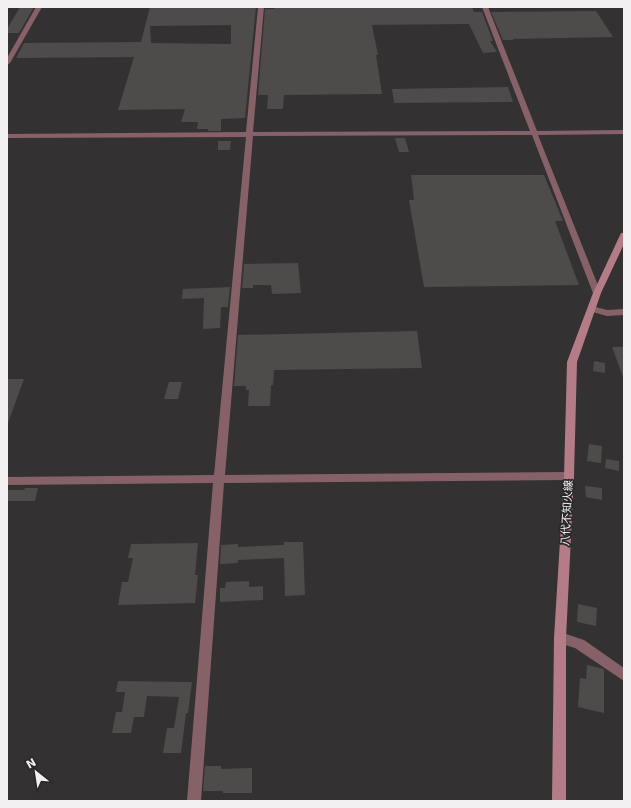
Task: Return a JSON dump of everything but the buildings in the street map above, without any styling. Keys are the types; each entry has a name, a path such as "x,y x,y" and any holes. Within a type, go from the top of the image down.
{"main road":[{"name":"八代不知火線","path":"559,801 560,638 569,476 572,362 580,337 592,309 596,293 624,235"}],"street":[{"path":"7,63 39,7"},
{"path":"194,801 219,479 261,7"},
{"path":"485,7 596,293"},
{"path":"7,136 624,132"},
{"path":"592,309 606,313 624,312"},
{"path":"7,481 569,476"},
{"path":"560,638 579,644 624,675"}]}
